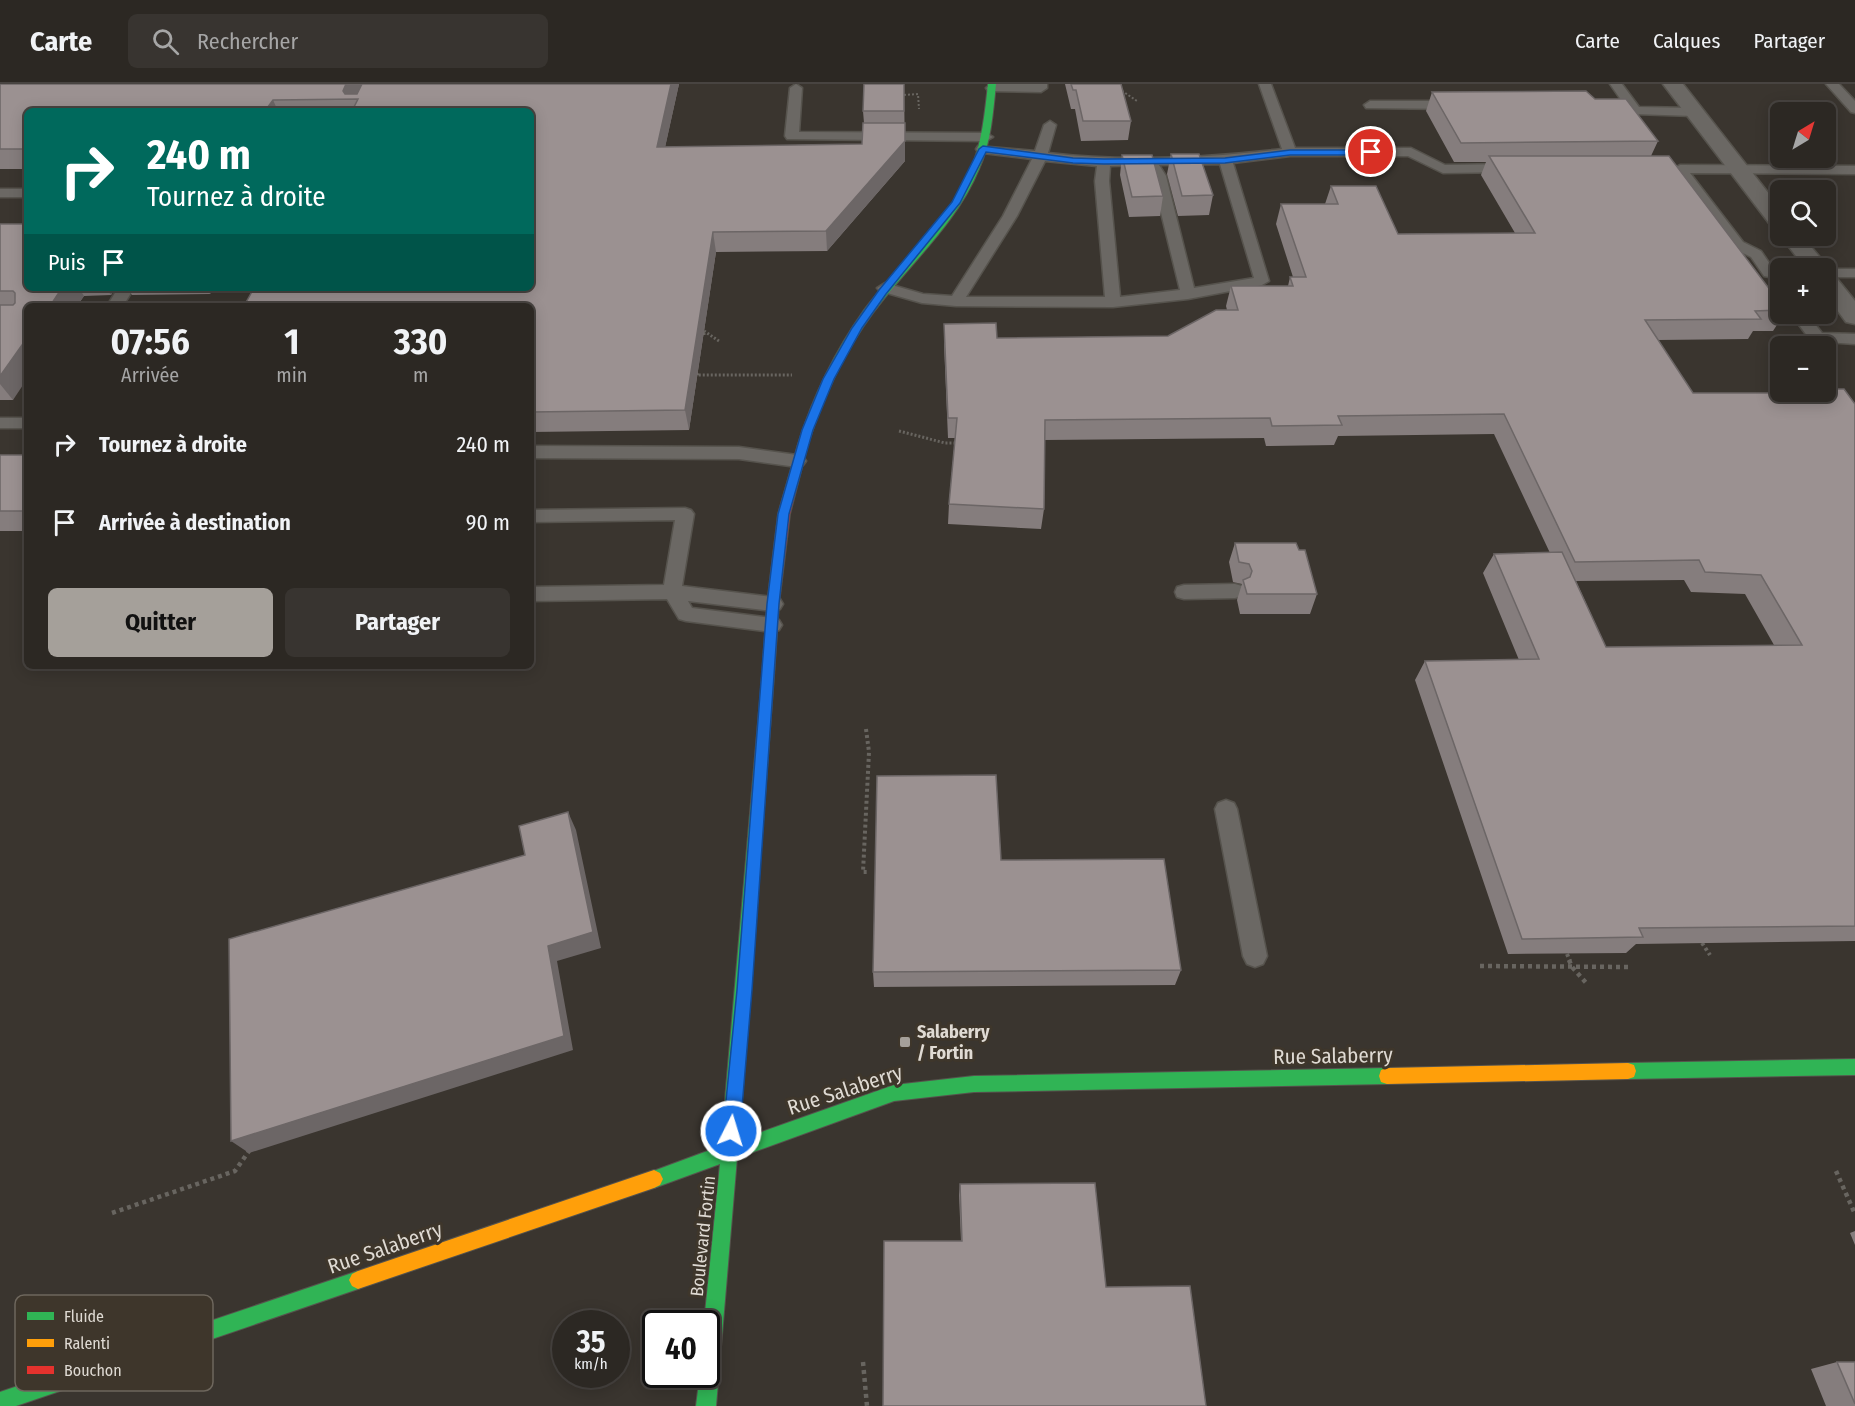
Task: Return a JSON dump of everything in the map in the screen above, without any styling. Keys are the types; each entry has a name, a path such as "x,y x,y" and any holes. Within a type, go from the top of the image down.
{"street":[{"path":"1672,84 1770,209"},
{"name":"Boulevard Fortin","path":"706,1406 744,990 773,604 784,514 797,461 829,379 857,328 885,288 956,203 974,171 985,143 992,86"},
{"path":"1799,246 1808,258"},
{"path":"1836,293 1855,318"},
{"name":"Rue Salaberry","path":"213,1329 894,1093 974,1084 1855,1067"},
{"name":"Rue Salaberry","path":"0,1402 32,1391"}],"lane":[{"path":"992,86 1041,88 1041,84"},
{"path":"1265,84 1290,152"},
{"path":"1617,84 1636,111"},
{"path":"1832,84 1855,109"},
{"path":"796,88 792,136 985,143 1041,156 1104,162 1225,160 1290,152 1411,152 1443,169 1522,168"},
{"path":"1370,105 1474,105"},
{"path":"1599,110 1694,112"},
{"path":"956,301 1010,214 1041,156 1050,125"},
{"path":"885,288 922,298 956,301 1113,302 1188,294 1262,281 1225,160"},
{"path":"1150,161 1159,176 1188,294"},
{"path":"1104,162 1102,181 1113,302"},
{"path":"1770,268 1756,254 1738,245 1675,169 1855,170"},
{"path":"0,193 24,193"},
{"path":"1836,273 1855,273"},
{"path":"1806,324 1817,338 1855,339"},
{"path":"0,423 24,423"},
{"path":"534,452 739,453 797,461"},
{"path":"534,516 685,514 672,592 686,615 772,625"},
{"path":"1184,592 1235,591"},
{"path":"534,594 672,592 773,604"},
{"path":"1226,809 1255,956"}],"path":[{"path":"1112,84 1137,101"},
{"path":"904,94 918,94 920,113"},
{"path":"703,342 704,331 719,341"},
{"path":"699,364 697,375 795,375"},
{"path":"898,431 945,443 967,442"},
{"path":"866,729 869,753 862,872 869,872"},
{"path":"1702,943 1710,955"},
{"path":"1567,954 1572,967 1588,986"},
{"path":"1480,966 1628,967"},
{"path":"112,1213 235,1171 249,1153 249,1143"},
{"path":"1836,1171 1855,1214"},
{"path":"863,1362 867,1406"}],"building":[{"path":"0,84 346,84 343,91 345,94 357,94 362,84 671,84 657,147 862,144 863,123 905,123 905,141 826,231 713,232 685,410 534,412 534,303 246,303 252,291 534,291 534,108 354,108 358,99 273,100 267,108 24,108 24,149 0,149"},
{"path":"864,84 904,84 904,111 863,111"},
{"path":"1071,84 1121,84 1131,121 1083,121 1076,90 1073,90"},
{"path":"1586,91 1595,99 1626,99 1658,141 1461,143 1432,92"},
{"path":"1171,154 1199,154 1213,195 1182,196"},
{"path":"1122,155 1152,155 1163,196 1132,197"},
{"path":"1489,156 1669,156 1770,290 1770,310 1755,311 1761,319 1645,320 1693,393 1770,393 1770,402 1836,402 1836,389 1844,389 1855,404 1855,926 1639,928 1643,937 1522,939 1425,661 1539,659 1494,554 1562,552 1606,647 1802,645 1761,575 1705,572 1699,560 1575,562 1504,414 1338,416 1342,425 1272,426 1270,418 1045,420 1044,509 949,504 957,418 948,418 944,324 996,323 997,338 1168,336 1216,310 1238,310 1231,286 1293,286 1290,277 1306,277 1281,204 1338,204 1331,186 1376,186 1398,234 1535,233"},
{"path":"0,224 24,224 24,291 60,291 52,303 24,303 24,342 0,376 0,305 13,305 15,293 0,291"},
{"path":"0,455 24,455 24,511 0,511"},
{"path":"1235,543 1296,543 1299,550 1305,550 1317,594 1247,594 1243,580 1250,577 1252,571 1249,564 1239,562"},
{"path":"996,775 1001,860 1164,859 1181,970 873,972 877,776"},
{"path":"568,812 593,932 548,946 564,1036 231,1141 229,939 525,855 519,826"},
{"path":"1095,1183 1106,1287 1190,1286 1206,1406 883,1406 884,1241 962,1241 960,1184"},
{"path":"1837,1362 1855,1362 1855,1404"}],"traffic: fast":[{"path":"803,444 822,393 858,327 881,295 954,207 975,169 982,148 992,84"},
{"path":"706,1406 744,990 768,676"},
{"path":"1628,1071 1855,1067"},
{"path":"654,1179 894,1093 974,1084 1387,1076"},
{"path":"213,1329 358,1280"},
{"path":"0,1402 32,1391"}],"traffic: slow":[{"path":"1387,1076 1628,1071"},
{"path":"358,1280 654,1179"}],"traffic: jam":[{"path":"768,676 773,604 784,514 803,444"}],"place":[{"name":"Salaberry / Fortin","path":"905,1042"}],"route":[{"path":"731,1131 778,548 794,472 807,430 829,379 857,328 899,271 956,203 983,149 1104,162 1225,160 1290,152 1371,152"}]}
